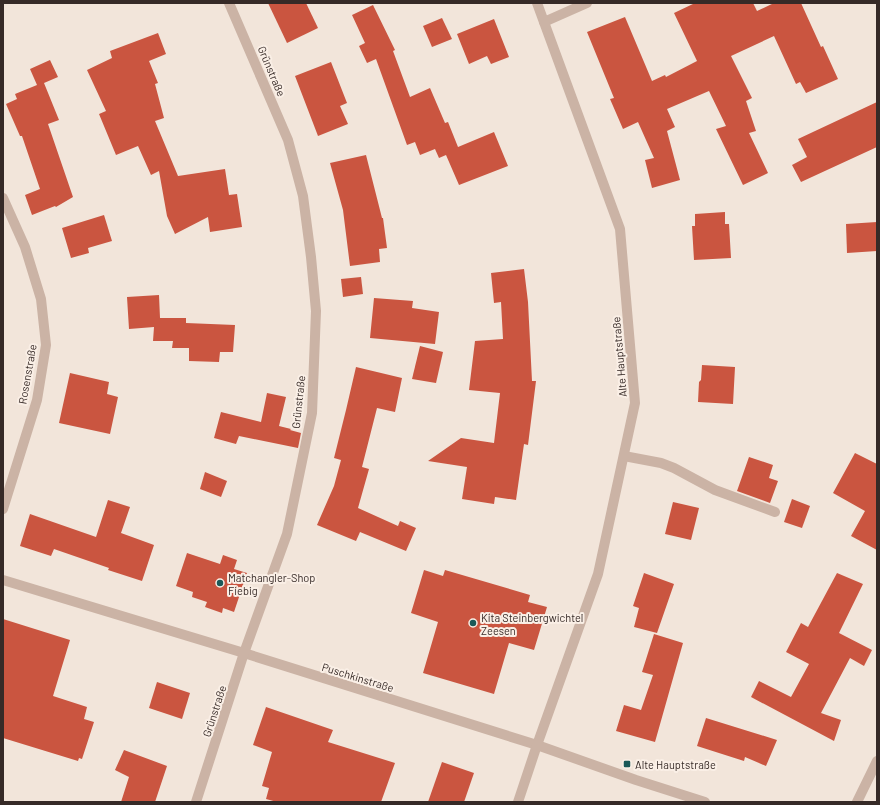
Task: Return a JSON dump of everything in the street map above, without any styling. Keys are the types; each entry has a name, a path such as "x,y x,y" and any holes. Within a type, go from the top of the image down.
{"street":[{"name":"Grünstraße","path":"196,802 244,653 287,534 312,413 316,311 312,257 303,196 288,140 229,3"},
{"name":"Alte Hauptstraße","path":"518,802 598,574 635,403 620,229 537,3"},
{"path":"544,22 587,3"},
{"name":"Rosenstraße","path":"3,198 25,247 41,299 46,345 36,400 3,509"},
{"path":"624,456 661,463 674,468 715,490 775,512"},
{"name":"Puschkinstraße","path":"3,580 244,653 537,745 636,780 705,802"},
{"path":"857,802 877,761"}],"building":[{"path":"268,3 306,3 318,28 287,43"},
{"path":"695,3 753,3 757,11 774,3 801,3 821,47 823,46 838,79 806,93 800,82 796,84 774,36 731,56 752,98 746,101 756,131 749,133 768,173 743,185 716,129 726,126 709,91 667,109 675,127 667,131 680,180 652,188 645,160 654,158 638,122 623,129 610,99 614,98 587,32 625,17 652,81 665,75 666,77 697,61 674,13"},
{"path":"373,5 395,50 393,51 410,97 430,88 445,123 448,122 458,147 494,132 508,166 459,185 446,155 439,158 435,149 420,155 415,142 407,145 376,59 367,63 359,46 365,43 352,15"},
{"path":"442,18 452,39 432,47 423,26"},
{"path":"494,19 509,57 491,64 487,56 469,64 457,34"},
{"path":"158,33 166,54 149,61 158,83 155,84 164,118 155,121 178,176 225,169 229,195 237,194 242,227 210,232 208,217 175,234 167,216 159,171 151,175 138,146 116,155 99,114 106,111 87,70 112,58 110,51"},
{"path":"50,60 58,77 44,83 59,120 48,124 73,197 56,207 55,206 32,215 25,195 40,189 22,136 20,136 6,104 17,99 15,94 37,85 30,69"},
{"path":"331,62 347,103 340,106 348,124 318,136 295,76"},
{"path":"877,102 877,147 801,182 792,165 807,157 798,139"},
{"path":"366,155 383,218 387,248 379,249 380,262 350,266 343,210 330,163"},
{"path":"725,212 725,224 729,224 731,258 694,260 692,226 695,226 695,214"},
{"path":"104,215 112,241 88,248 89,253 71,258 62,228"},
{"path":"877,222 877,251 847,253 846,224"},
{"path":"524,269 528,302 532,381 536,381 528,445 524,444 516,500 495,497 494,504 462,499 467,467 428,461 461,438 494,443 500,393 469,390 475,341 503,339 501,302 494,303 491,273"},
{"path":"361,277 363,294 343,297 341,279"},
{"path":"159,295 160,318 186,318 186,323 235,325 233,352 220,352 219,362 189,361 189,348 172,348 173,341 153,341 154,327 129,329 127,297"},
{"path":"374,298 413,301 412,308 439,312 435,344 370,338"},
{"path":"420,346 443,352 436,383 412,379"},
{"path":"702,365 735,367 733,404 698,402"},
{"path":"356,367 402,378 395,412 377,408 362,467 369,469 358,508 398,526 400,521 416,528 406,551 360,532 356,541 317,525 334,486 341,460 334,458"},
{"path":"70,373 109,382 107,394 118,397 110,434 59,423"},
{"path":"267,393 286,397 279,426 301,433 298,448 239,436 236,444 214,438 221,412 261,422"},
{"path":"855,453 877,464 877,550 851,536 865,511 833,493"},
{"path":"749,457 773,465 769,478 778,481 770,503 737,491"},
{"path":"205,472 227,481 221,497 200,489"},
{"path":"792,499 810,506 802,528 784,522"},
{"path":"108,500 130,507 121,533 154,545 142,581 108,570 109,568 54,549 51,556 20,546 30,514 96,537"},
{"path":"673,502 699,508 691,540 665,534"},
{"name":"Matchangler-Shop Fiebig","path":"187,553 220,564 223,555 237,560 234,569 247,573 234,612 223,608 222,613 205,607 207,602 192,597 193,592 176,586"},
{"path":"424,570 443,576 445,570 530,595 528,602 547,607 534,650 509,643 494,694 423,673 438,622 411,613"},
{"path":"644,573 674,584 657,633 634,627 639,608 633,606"},
{"path":"837,573 863,584 839,633 872,650 864,666 850,658 821,713 841,720 834,741 751,697 759,681 791,697 809,664 786,652 801,623 808,627"},
{"path":"3,619 70,640 53,696 87,707 84,719 94,722 82,759 79,758 78,761 3,738"},
{"path":"654,634 683,643 655,742 616,731 624,705 641,710 653,675 642,672"},
{"path":"157,682 190,693 182,719 149,708"},
{"path":"266,707 333,730 328,742 395,763 381,802 277,802 266,799 269,788 262,786 272,752 253,745"},
{"path":"706,718 777,740 766,766 745,757 744,761 697,746"},
{"path":"124,750 167,766 155,802 121,802 129,777 115,770"},
{"path":"442,762 474,773 464,802 428,802"}],"place":[{"name":"Matchangler-Shop Fiebig","path":"220,583"},
{"name":"Kita Steinbergwichtel Zeesen","path":"473,623"},
{"name":"Alte Hauptstraße","path":"627,764"}]}
